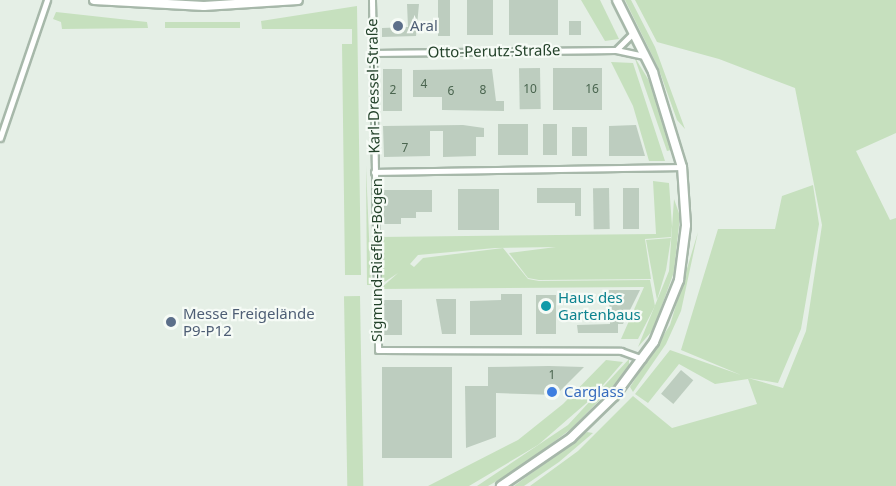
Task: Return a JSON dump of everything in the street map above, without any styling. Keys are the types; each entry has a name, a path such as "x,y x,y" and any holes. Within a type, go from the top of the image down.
{"main road":[{"path":"94,0 204,6 298,0"},
{"path":"501,486 579,430 643,359 674,299 683,263 687,216 682,167 646,56 617,0"}],"street":[{"path":"0,138 34,49 46,0"},
{"name":"Karl-Dressel-Straße","path":"372,0 374,172"},
{"path":"616,50 630,42 634,30"},
{"name":"Otto-Perutz-Straße","path":"373,53 616,50 646,56"},
{"name":"Sigmund-Riefler-Bogen","path":"643,359 621,351 378,351 374,172 682,167"}],"green space":[{"path":"581,0 600,0 619,39 605,41"},
{"path":"625,0 631,0 655,47 685,129 677,120 658,67"},
{"path":"635,0 896,0 896,133 856,151 890,220 896,218 896,486 530,486 578,451 633,396 672,428 757,404 748,379 715,384 679,364 648,403 635,394 670,350 741,375 681,350 718,229 775,229 782,196 813,185 819,224 801,329 778,383 748,378 783,388 806,331 822,225 795,88 719,59 657,42"},
{"path":"357,6 361,275 345,275 342,44 352,44 352,29 262,29 261,21"},
{"path":"56,12 147,22 148,28 62,29 61,22 53,19"},
{"path":"165,22 240,22 240,28 165,28"},
{"path":"634,56 651,84 671,150 667,151"},
{"path":"611,62 633,63 665,161 649,161 633,106"},
{"path":"366,166 371,285 367,285"},
{"path":"653,181 669,183 672,226 671,237 645,239 651,279 539,280 528,278 509,253 556,247 495,248 418,255 410,264 414,267 423,258 503,248 528,279 539,281 650,280 655,306 638,339 621,339 644,287 380,289 398,273 380,285 379,237 656,234"},
{"path":"674,199 680,216 674,272 653,330 638,347 669,271"},
{"path":"698,232 681,311 666,344 633,392 630,387 670,325"},
{"path":"671,238 666,270 657,300 646,240"},
{"path":"344,296 360,296 363,486 347,486"},
{"path":"629,359 629,368 571,429 516,470 488,486 477,486 568,425"},
{"path":"606,360 623,362 591,399 538,445 469,486 428,486 518,440 563,404"},
{"path":"587,432 593,433 559,462 524,486 514,486"}],"building":[{"path":"438,0 450,0 450,36 438,36"},
{"path":"467,0 493,0 493,35 467,35"},
{"path":"509,0 558,0 558,35 509,35"},
{"path":"407,4 419,4 416,36 382,37 382,28 408,27"},
{"path":"569,21 581,21 581,35 569,35"},
{"path":"519,68 540,68 541,109 520,109"},
{"path":"553,68 602,68 602,110 553,110"},
{"path":"383,69 402,69 402,111 383,111"},
{"path":"492,69 496,101 504,101 504,111 442,110 442,97 413,97 413,70"},
{"path":"498,124 528,124 528,155 498,155"},
{"path":"543,124 557,124 557,155 543,155"},
{"path":"463,125 484,128 484,137 476,137 476,156 443,157 443,131 430,131 430,156 384,157 383,126"},
{"path":"636,125 645,156 609,156 609,126"},
{"path":"572,127 587,127 587,156 572,156"},
{"path":"537,188 581,188 581,216 575,216 575,203 537,203"},
{"path":"593,188 609,188 610,229 594,229"},
{"path":"623,188 639,188 639,229 623,229"},
{"path":"458,189 499,189 499,230 458,230"},
{"path":"384,190 432,190 432,212 416,212 416,218 401,218 401,224 384,224"},
{"path":"609,290 640,290 623,324 618,324 618,333 578,333 577,325 610,324"},
{"path":"501,294 522,294 522,335 470,335 470,301 501,300"},
{"name":"Haus des Gartenbaus","path":"536,295 556,295 556,334 536,334"},
{"path":"436,299 456,299 456,334 442,334"},
{"path":"384,300 402,300 402,335 384,335"},
{"path":"382,367 452,367 452,458 382,458"},
{"path":"488,367 584,367 556,395 496,393 496,437 466,448 465,386 488,386"},
{"path":"681,370 693,380 673,404 661,394"}],"place":[{"name":"Aral","path":"398,26"},
{"name":"Haus des Gartenbaus","path":"546,306"},
{"name":"Messe Freigelände P9-P12","path":"171,322"},
{"name":"Carglass","path":"552,392"}]}
